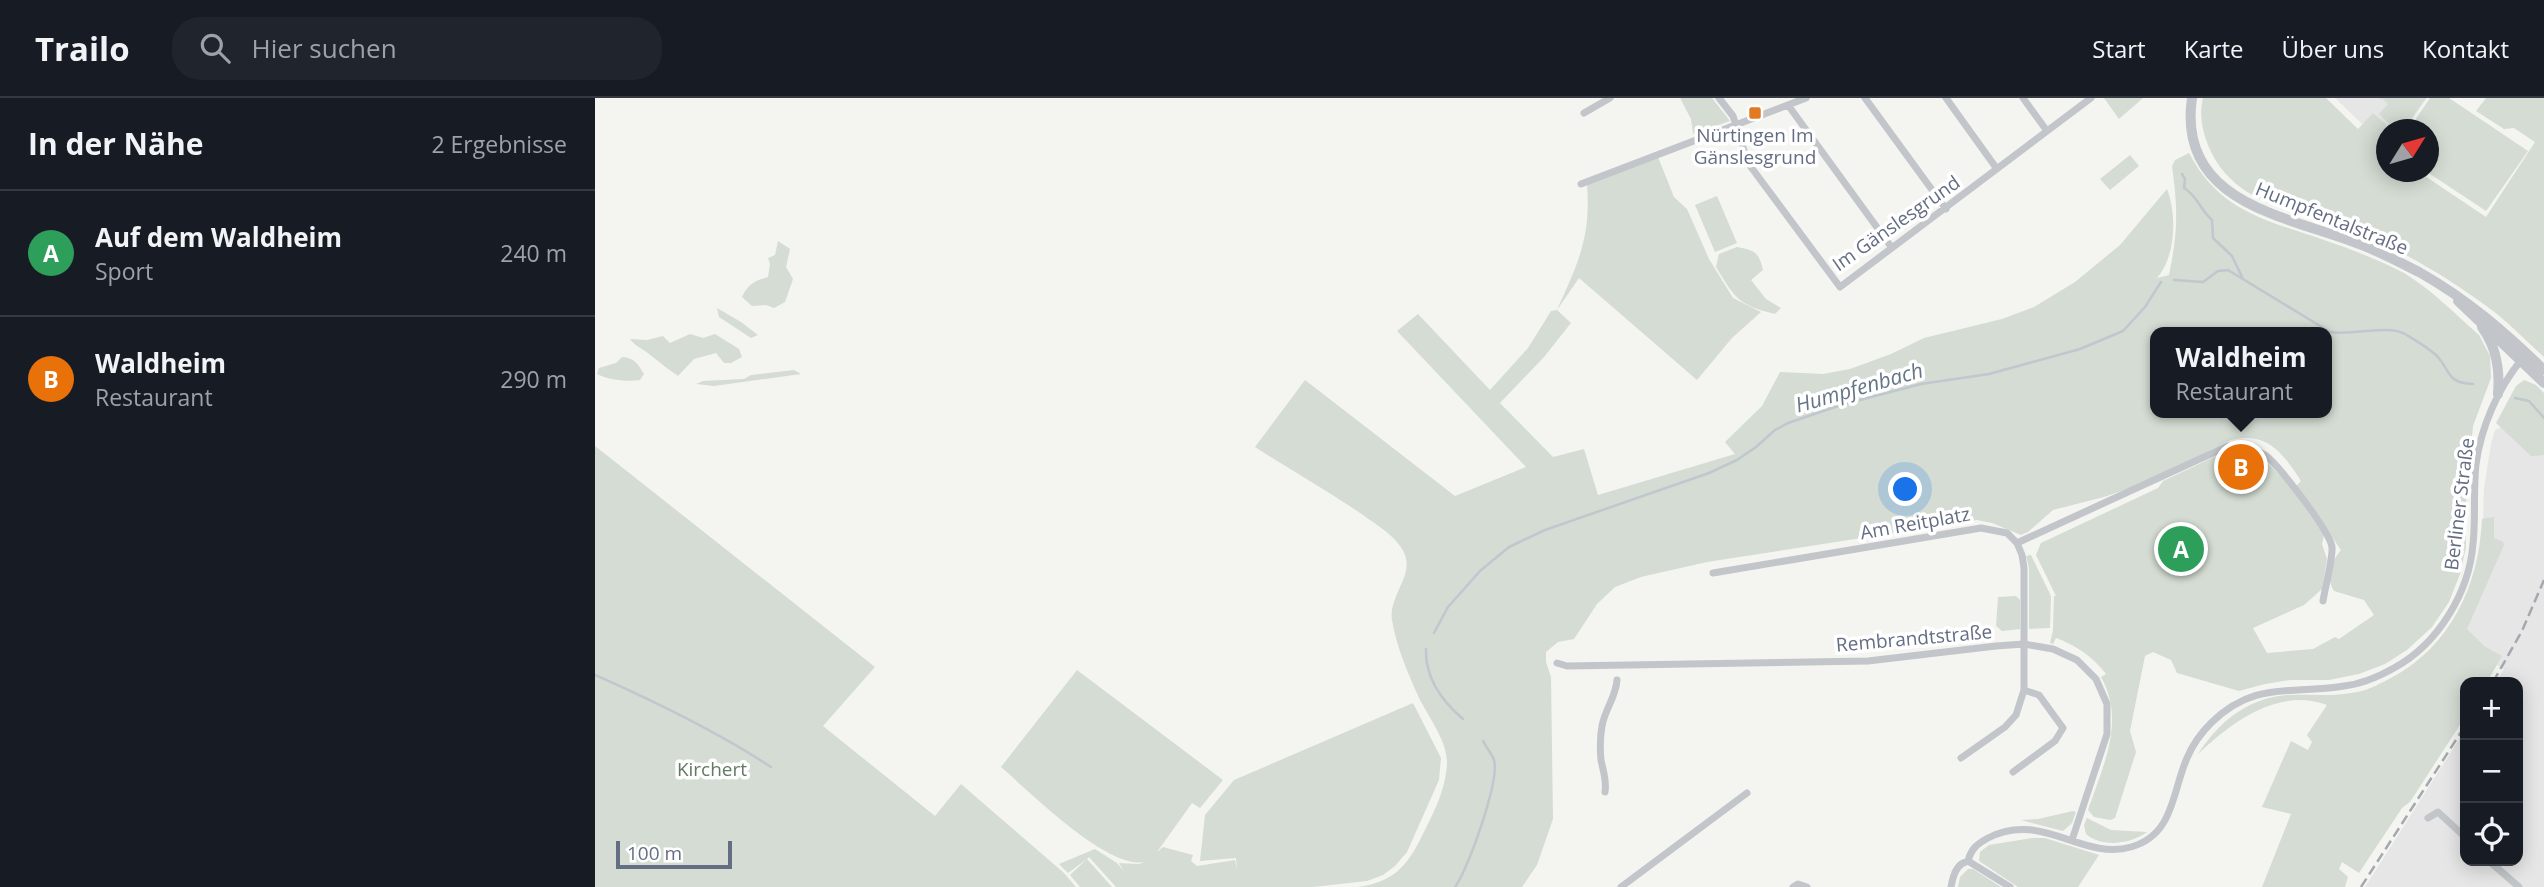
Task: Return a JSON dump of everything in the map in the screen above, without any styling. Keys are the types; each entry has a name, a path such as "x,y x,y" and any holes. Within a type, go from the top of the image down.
{"street":[{"path":"1584,113 1610,98"},
{"path":"1719,98 1733,116 1735,125"},
{"path":"1581,184 1806,98"},
{"path":"1865,98 1946,209"},
{"path":"1946,98 1997,169"},
{"path":"2023,98 2047,131"},
{"name":"Im Gänslesgrund","path":"1735,125 1748,163 1840,287 2091,98"},
{"name":"Humpfentalstraße","path":"2192,98 2191,123 2195,148 2208,170 2225,189 2267,214 2352,241 2383,254 2471,304 2497,324 2544,383"},
{"path":"1788,105 1892,248"},
{"name":"Humpfentalstraße","path":"2442,287 2524,357 2544,370"},
{"path":"2471,313 2493,346 2500,373 2498,394"},
{"name":"Berliner Straße","path":"1951,887 1957,869 1968,861 1971,850 2003,830 2031,829 2105,849 2120,850 2137,845 2153,836 2165,823 2191,750 2208,726 2237,703 2267,692 2335,688 2366,681 2404,662 2431,638 2449,614 2467,573 2473,544 2476,462 2483,435 2498,394 2524,357"},
{"path":"1961,758 2005,727 2016,715 2024,690 2024,569 2017,543 2228,446 2240,446 2265,456 2276,464 2322,528 2332,547 2323,601"},
{"name":"Am Reitplatz","path":"1713,573 1980,527 2007,533 2017,543"},
{"name":"Rembrandtstraße","path":"1557,663 1567,666 1868,661 2024,644 2053,649 2077,660 2096,679 2106,705 2107,734 2072,840"},
{"path":"1605,792 1607,783 1601,760 1602,725 1616,691 1617,680"},
{"path":"2013,772 2055,741 2063,729 2039,695 2024,690"},
{"path":"1625,886 1747,793"},
{"path":"2428,818 2438,812 2460,832"},
{"path":"1968,861 2010,887"},
{"path":"2495,866 2519,887"},
{"path":"1793,887 1798,884 1807,887"}],"shaded area":[{"path":"2335,98 2427,98 2412,119 2376,119 2376,137"},
{"path":"2505,425 2544,453 2544,887 2365,887 2460,738 2460,866 2523,866 2523,677 2499,677 2504,669 2482,657 2459,629 2482,546 2484,488 2495,430"}],"green space":[{"path":"1680,98 1712,98 1730,121 1693,134 1691,119"},
{"path":"2104,98 2143,98 2119,119"},
{"path":"2203,98 2326,98 2358,129 2373,113 2380,119 2376,119 2376,182 2434,182 2486,217 2535,142 2514,128 2504,129 2476,111 2486,98 2544,98 2544,357 2484,304 2413,259 2360,233 2284,209 2239,186 2221,169 2208,145 2201,110"},
{"path":"2378,98 2426,98 2411,119 2384,119 2379,114 2388,104"},
{"path":"2430,98 2449,98 2528,151 2486,211 2439,180 2439,119 2416,119"},
{"path":"2189,153 2215,189 2246,211 2355,251 2414,279 2479,335 2490,356 2491,378 2473,426 2466,504 2466,547 2460,574 2449,602 2432,627 2407,650 2385,664 2359,674 2329,680 2290,680 2239,691 2177,673 2171,660 2153,652 2145,656 2130,731 2136,752 2115,818 2110,820 2094,817 2088,810 2105,760 2112,727 2112,710 2101,677 2106,674 2090,657 2071,644 2056,638 2053,644 2050,643 2056,596 2036,555 2041,543 2158,488 2163,481 2233,448 2247,451 2274,469 2296,495 2324,535 2322,544 2327,559 2322,589 2304,605 2253,628 2267,653 2313,649 2335,637 2339,639 2374,615 2364,600 2334,591 2330,570 2341,550 2296,486 2301,481 2294,471 2280,453 2264,442 2244,438 2231,440 2147,482 2104,497 2053,510 2021,535 1977,520 1707,562 1641,577 1615,587 1597,604 1574,639 1558,642 1546,652 1551,677 1553,819 1537,865 1522,887 1358,887 1389,877 1410,858 1434,811 1446,773 1444,747 1407,671 1392,620 1394,601 1407,565 1405,556 1396,541 1378,525 1255,447 1305,380 1455,496 1526,467 1397,331 1418,314 1490,390 1528,348 1551,311 1557,310 1571,323 1544,357 1500,403 1553,457 1584,449 1598,495 1735,454 1725,442 1762,406 1780,372 1823,374 1850,369 1924,338 2002,319 2034,307 2075,282 2120,245 2167,189 2172,211 2173,235 2168,258 2157,278 2169,275 2176,220 2172,166 2175,160"},
{"path":"2130,155 2139,166 2110,190 2100,179"},
{"path":"1658,157 1674,197 1687,209 1709,259 1733,298 1761,312 1732,338 1697,380 1579,278 1557,310 1585,235 1587,185"},
{"path":"1717,196 1737,243 1715,252 1695,205"},
{"path":"778,241 790,249 786,267 793,279 785,302 774,308 766,305 752,306 742,297 752,284 768,277 768,258 775,255"},
{"path":"1737,247 1752,251 1760,259 1763,270 1751,280 1766,299 1781,308 1775,314 1739,299 1716,267 1719,254"},
{"path":"717,308 758,335 751,338 719,317"},
{"path":"690,334 703,338 715,334 739,349 742,357 731,363 724,363 716,353 694,359 678,376 630,339 647,340 663,336 670,343"},
{"path":"622,357 638,364 644,374 640,380 618,380 597,374 599,368 616,363"},
{"path":"794,370 801,374 714,386 696,384 703,381 744,379 751,375"},
{"path":"2524,380 2536,385 2544,393 2544,455 2531,456 2496,423 2516,386"},
{"name":"Kirchert","path":"595,446 875,667 823,726 935,816 961,784 1064,873 1076,887 595,887"},
{"path":"2494,517 2494,538 2504,545 2467,629 2484,646 2502,656 2490,677 2460,677 2460,725 2410,802 2402,808 2359,873 2342,862 2339,869 2348,877 2345,887 2262,887 2291,814 2262,807 2291,741 2308,750 2312,742 2307,735 2327,705 2309,701 2274,704 2241,720 2198,754 2225,722 2260,701 2288,695 2361,691 2412,665 2430,649 2458,611 2475,567 2482,519"},
{"path":"2031,555 2051,596 2050,628 2029,629 2029,568 2026,556"},
{"path":"2016,596 2020,600 2020,629 2002,631 1996,626 1998,597"},
{"path":"1077,670 1223,780 1200,808 1192,803 1157,852 1163,847 1193,855 1191,861 1197,866 1235,860 1237,869 1236,858 1200,861 1205,815 1234,780 1413,703 1441,758 1439,780 1407,852 1383,875 1367,881 1313,887 1116,887 1089,857 1068,873 1059,864 1095,849 1117,863 1124,871 1119,863 1144,862 1128,861 1090,842 1001,767"},
{"path":"2076,812 2072,823 2063,831 2021,820 2038,819"},
{"path":"2087,818 2111,830 2147,832 2125,842 2108,843 2086,834 2084,825"},
{"path":"2045,838 2099,855 2078,887 2018,887 1979,861 1980,852 1989,845"},
{"path":"1087,859 1112,887 1080,887 1070,875"},
{"path":"1968,869 1973,869 2001,887 1958,887 1960,877"}],"waterway":[{"path":"2182,174 2185,179 2184,188 2212,220 2213,238 2232,256 2243,279"},
{"name":"Humpfenbach","path":"2174,280 2203,282 2218,271 2228,270 2322,327"},
{"name":"Humpfenbach","path":"1434,633 1448,607 1480,571 1509,547 1545,530 1709,473 1737,460 1788,423 1841,405 1921,384 1989,374 2080,349 2123,331 2145,307 2161,282"},
{"name":"Humpfenbach","path":"2332,332 2398,331 2437,356 2453,379 2473,384"},
{"name":"Humpfenbach","path":"2515,398 2529,401 2544,418"},
{"name":"Humpfenbach","path":"1426,649 1428,670 1436,688 1448,705 1463,719"},
{"path":"595,675 685,718 771,767"},
{"name":"Humpfenbach","path":"1455,887 1475,845 1495,771 1494,760 1483,741"}],"railway":[{"path":"2496,677 2522,631 2544,580"},
{"path":"2361,887 2460,734"}],"place":[{"name":"Nürtingen Im Gänslesgrund","path":"1755,113"},
{"name":"Waldheim","path":"2241,467"},
{"name":"Auf dem Waldheim","path":"2181,549"}]}
